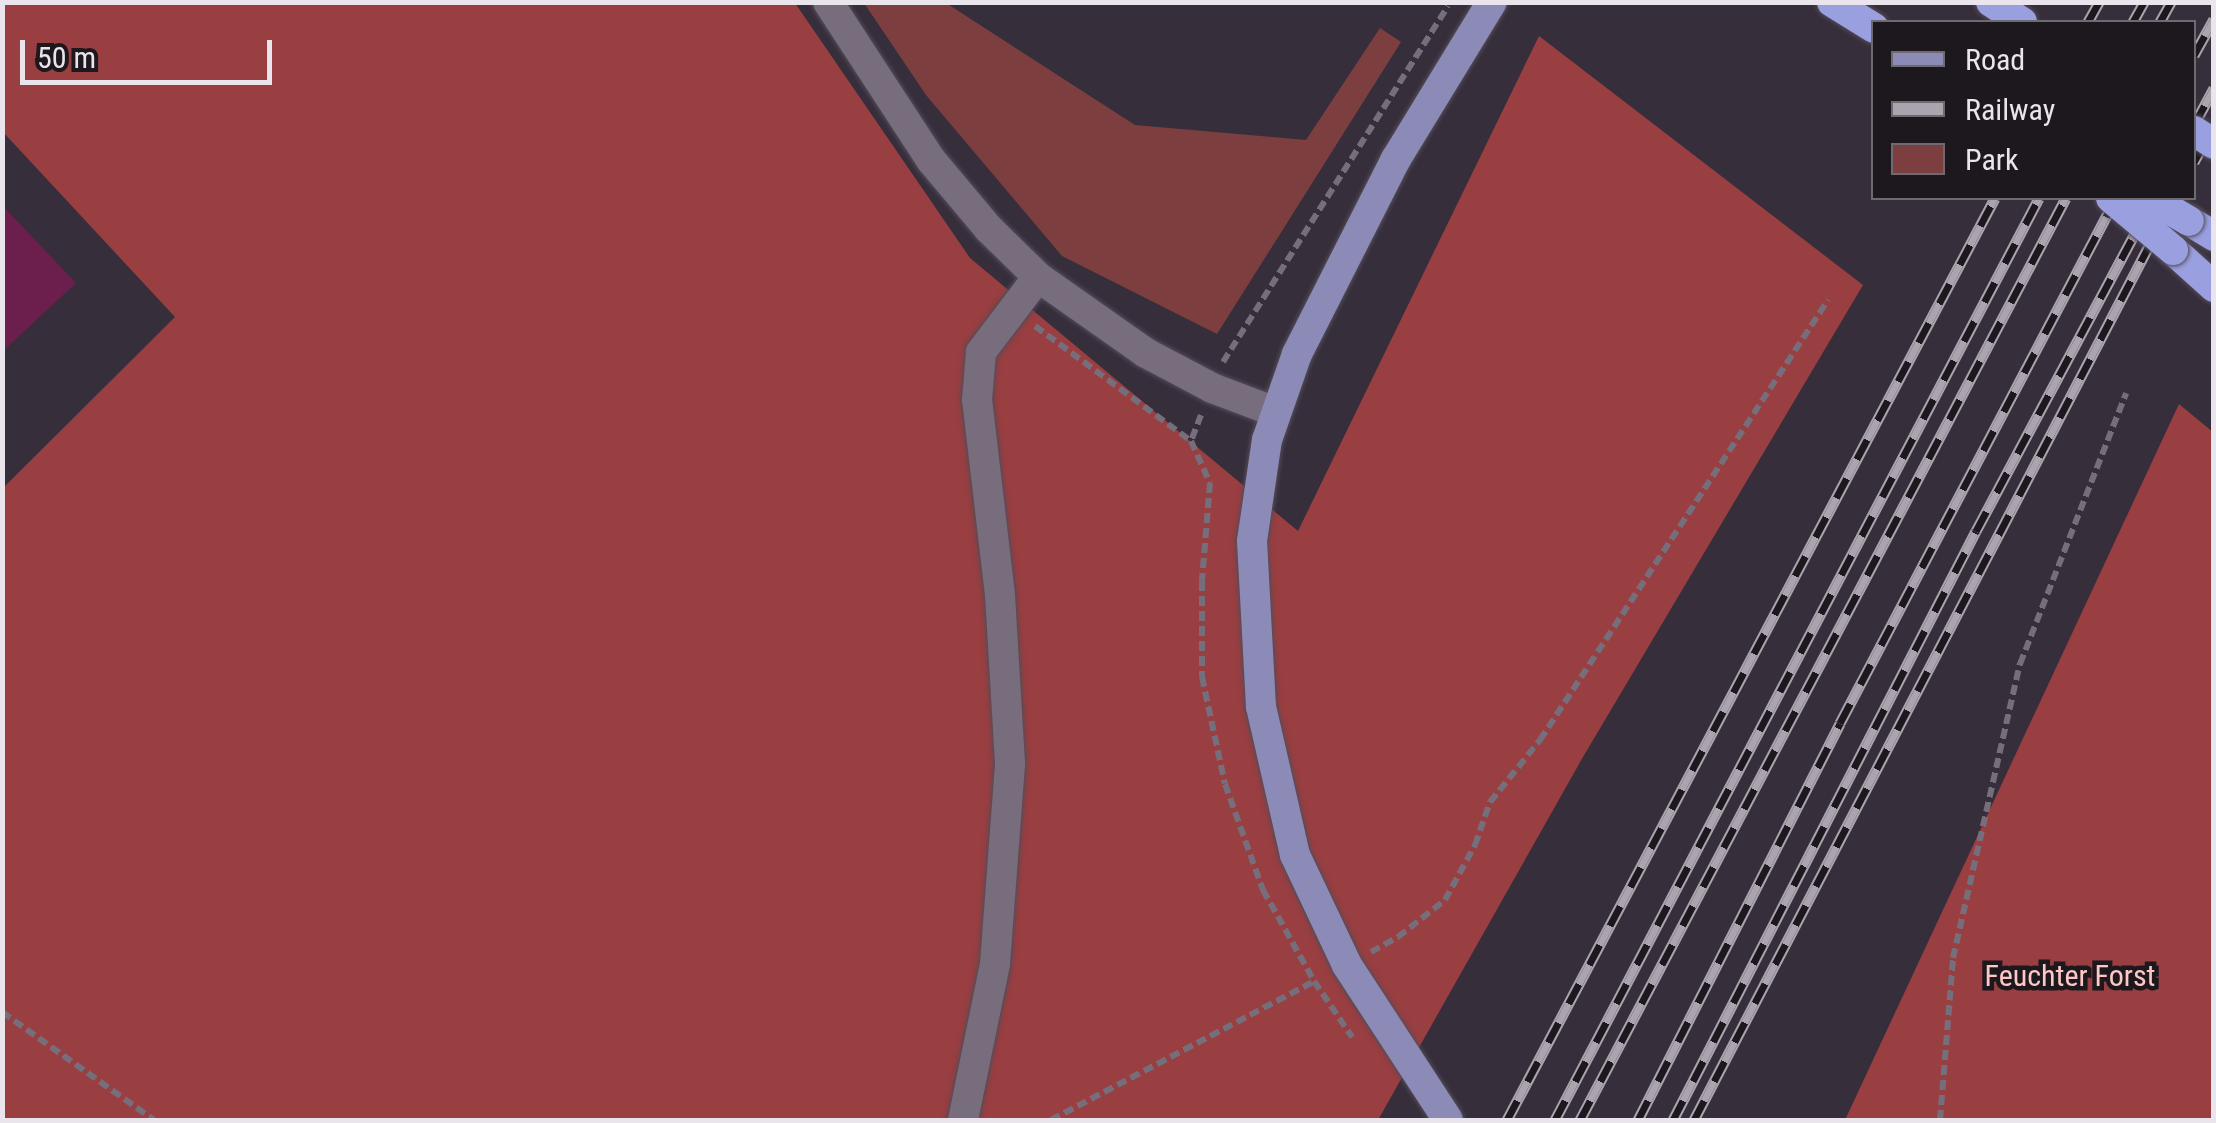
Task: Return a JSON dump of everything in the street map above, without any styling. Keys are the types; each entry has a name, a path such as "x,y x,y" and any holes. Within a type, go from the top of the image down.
{"highway":[{"path":"1832,2 1871,26"},
{"path":"1991,2 2019,20"},
{"path":"2113,200 2214,286"},
{"path":"2153,200 2201,229"}],"main road":[{"path":"1448,1120 1347,965 1295,855 1261,708 1252,541 1261,470 1297,354 1357,232 1492,2"}],"street":[{"path":"828,2 931,160 989,228 1038,276 1146,354 1212,388 1276,412"},
{"path":"963,1120 995,964 1010,763 1000,595 977,400 981,352 1038,276"}],"path":[{"path":"1051,1120 1398,937 1445,900 1475,845 1490,802 1540,740 1828,300"},
{"path":"1013,310 1191,441"},
{"path":"1940,1120 1953,958 2020,664 2126,393"},
{"path":"2,1012 154,1120"}],"green space":[{"path":"3,3 795,3 970,258 1298,531 1539,36 1863,285 1583,757 1378,1120 3,1120 3,488 175,317 3,132"},
{"path":"864,3 946,3 1135,125 1306,140 1380,28 1401,42 1217,334 1062,256 926,95"},
{"name":"Feuchter Forst","path":"2179,404 2214,433 2213,1120 1845,1120"}],"building":[{"path":"2,205 76,283 2,352"}],"railway":[{"path":"2089,20 2099,2"},
{"path":"2134,20 2144,2"},
{"path":"2161,20 2171,2"},
{"path":"2196,51 2214,19"},
{"path":"2196,121 2214,88"},
{"path":"2196,158 2214,125"},
{"path":"1507,1120 1994,200"},
{"path":"1555,1120 2038,200"},
{"path":"1580,1120 2065,200"},
{"path":"1638,1120 1840,723 2115,200"},
{"path":"1673,1120 1976,531 2153,200"},
{"path":"1694,1120 2173,200"}]}
